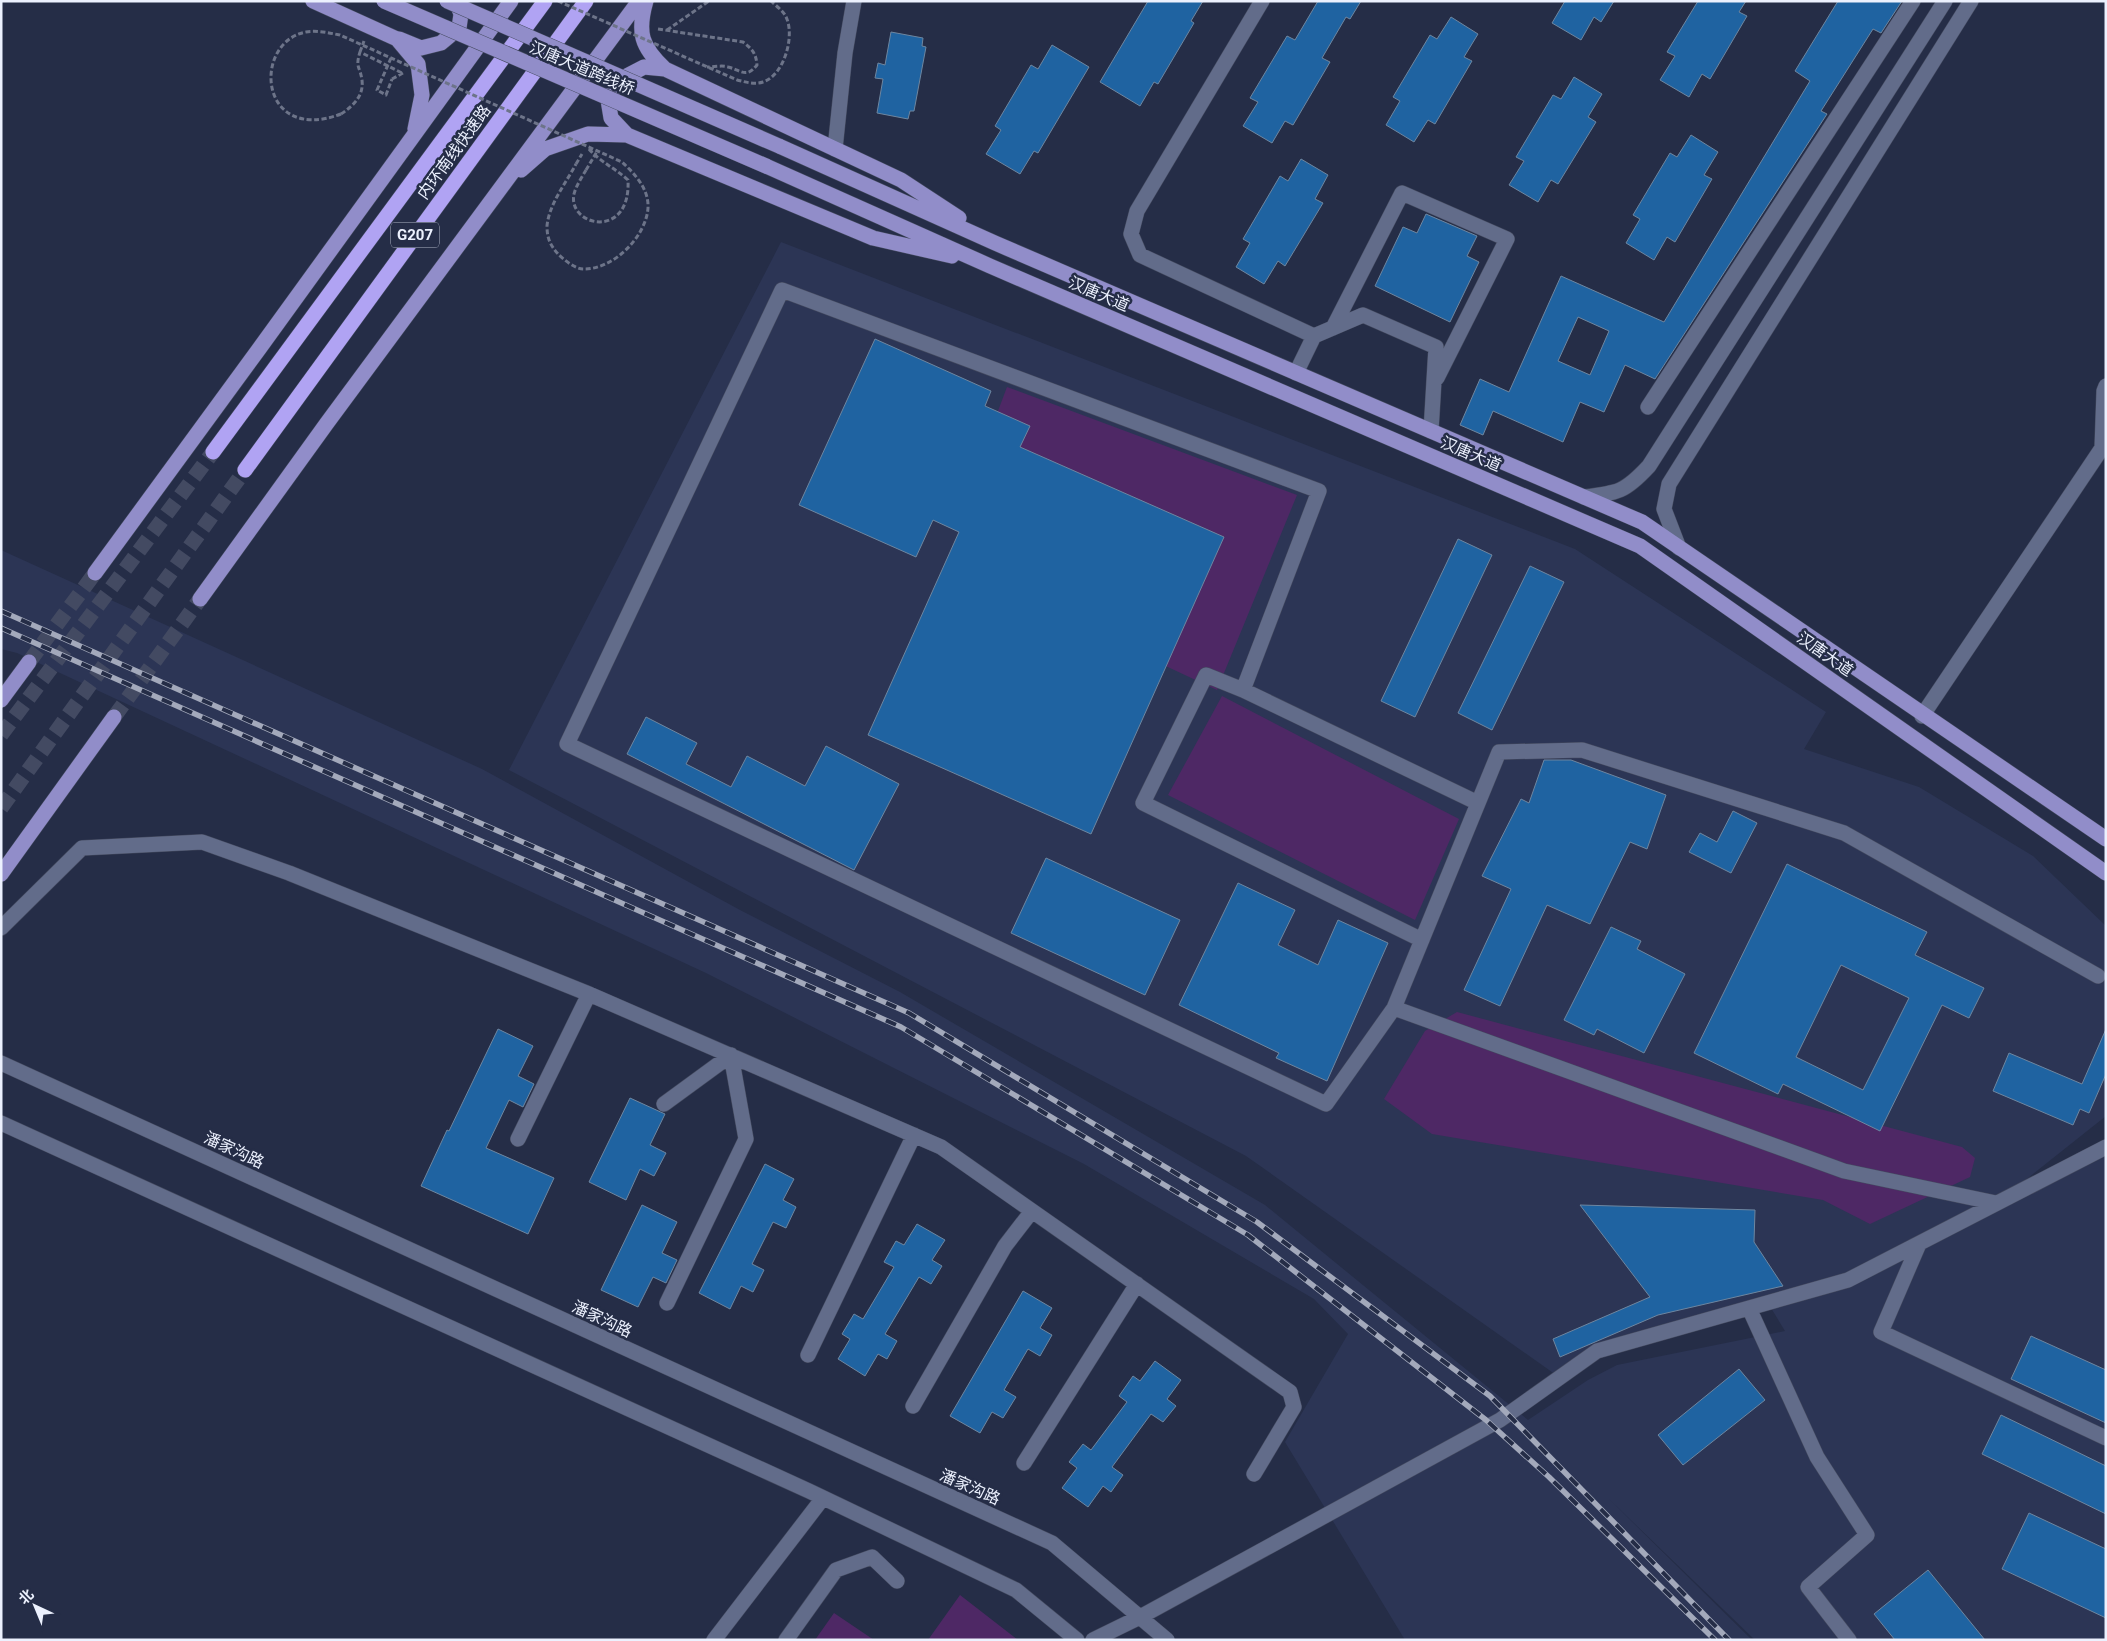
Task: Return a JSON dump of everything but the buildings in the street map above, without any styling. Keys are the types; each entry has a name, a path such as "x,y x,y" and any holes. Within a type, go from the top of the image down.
{"highway":[{"name":"内环南线快速路","path":"213,452 545,1"},
{"name":"内环南线快速路","path":"245,470 586,1"}],"main road":[{"path":"313,1 397,39 422,48 441,43 459,28 461,14 456,1"},
{"name":"汉唐大道跨线桥","path":"384,1 766,166"},
{"name":"汉唐大道跨线桥","path":"447,1 778,146"},
{"path":"95,572 511,1"},
{"path":"200,599 639,1"},
{"path":"646,1 640,20 644,41 651,56 665,68 901,180 995,243"},
{"path":"397,39 418,64 422,94 414,135"},
{"path":"628,135 611,118 608,100 619,80 644,67 665,68"},
{"path":"501,187 545,149 588,134 628,135 873,238 990,266"},
{"name":"汉唐大道","path":"778,146 995,243 1642,522 1922,716 2106,839"},
{"name":"汉唐大道","path":"766,166 990,266 1640,546 2106,873"},
{"path":"1,700 29,662"},
{"path":"1,874 114,717"}],"street":[{"path":"835,149 845,53 854,1"},
{"path":"1262,1 1137,210 1131,234 1140,255 1314,336"},
{"path":"1648,407 1913,1"},
{"path":"1584,497 1612,494 1633,484 1650,466 1945,1"},
{"path":"1679,548 1664,509 1669,484 1971,1"},
{"path":"1334,328 1402,192 1507,239 1434,384"},
{"path":"1243,690 1320,491 782,290 567,744 1326,1104 1394,1008 1499,752 1582,750 1844,833 2098,976"},
{"path":"1296,373 1314,336 1362,315 1436,347 1430,431"},
{"path":"1922,716 2102,448 2104,391 2106,386"},
{"path":"1422,940 1143,803 1206,675 1243,690 1478,803"},
{"path":"1,928 82,848 202,842 289,873 589,994 914,1134 941,1147 1290,1392 1294,1407 1254,1474"},
{"path":"518,1139 589,994"},
{"path":"1394,1008 1844,1171 1996,1204"},
{"path":"664,1104 731,1055"},
{"path":"666,1303 746,1139 731,1055"},
{"name":"潘家沟路","path":"1,1063 1052,1543 1167,1640"},
{"path":"1,1123 823,1498 1016,1590 1077,1640"},
{"path":"808,1355 914,1134"},
{"path":"1093,1640 1140,1617 1500,1420 1597,1351 1848,1280 2106,1147"},
{"path":"913,1406 1005,1246 1032,1211"},
{"path":"1919,1244 1881,1332 2106,1438"},
{"path":"1024,1462 1137,1284"},
{"path":"1749,1308 1817,1457 1867,1535 1808,1587 1849,1640"},
{"path":"714,1640 823,1498"},
{"path":"786,1640 836,1570 872,1557 897,1581"}],"path":[{"path":"558,1 737,80 752,84 765,82 780,67 788,52 789,34 785,15 771,1"},
{"path":"667,30 709,1"},
{"path":"641,26 743,42 752,48 756,56 757,65 752,71 747,73 728,67 707,67"},
{"path":"402,73 360,52 356,64 362,81 360,95 353,105 342,114 326,120 307,121 284,111 272,91 270,72 276,55 288,41 304,32 340,35 622,162 635,174 645,191 648,207 644,225 630,245 607,264 582,269 564,260 549,244 547,226 554,204 576,164"},
{"path":"391,58 377,90 386,94 392,79"},
{"path":"586,146 597,159 617,169 628,180 625,207 614,218 603,222 591,221 581,215 574,204 574,195 586,170"}],"shaded area":[{"path":"781,242 1575,549 1826,712 1804,749 1919,787 2033,856 2106,926 2106,1116 1999,1201 2106,1147 2106,1640 1755,1640 1608,1498 1752,1640 1405,1640 1285,1442 1348,1334 1314,1299 1084,1164 706,973 17,653 1,649 1,550 482,769 740,910 900,992 1265,1205 1528,1420 1588,1380 1617,1365 1785,1331 1768,1303 1597,1351 1559,1377 1246,1156 509,770"},
{"path":"1007,387 1297,495 1217,690 1155,661 981,456"},
{"path":"1222,696 1459,819 1415,920 1168,795"},
{"path":"1457,1012 1962,1147 1975,1158 1970,1177 1870,1224 1823,1200 1432,1134 1384,1099 1425,1031"},
{"path":"960,1595 1018,1640 928,1640"},
{"path":"834,1613 874,1640 815,1640"}],"tunnel":[{"path":"1,735 213,452"},
{"path":"1,808 245,470"},
{"path":"29,662 95,573"},
{"path":"114,717 200,599"}],"railway":[{"path":"1,611 909,1013 1257,1222 1490,1396 1729,1640"},
{"path":"1,628 901,1027 1248,1235 1486,1420 1549,1477 1715,1640"}]}
